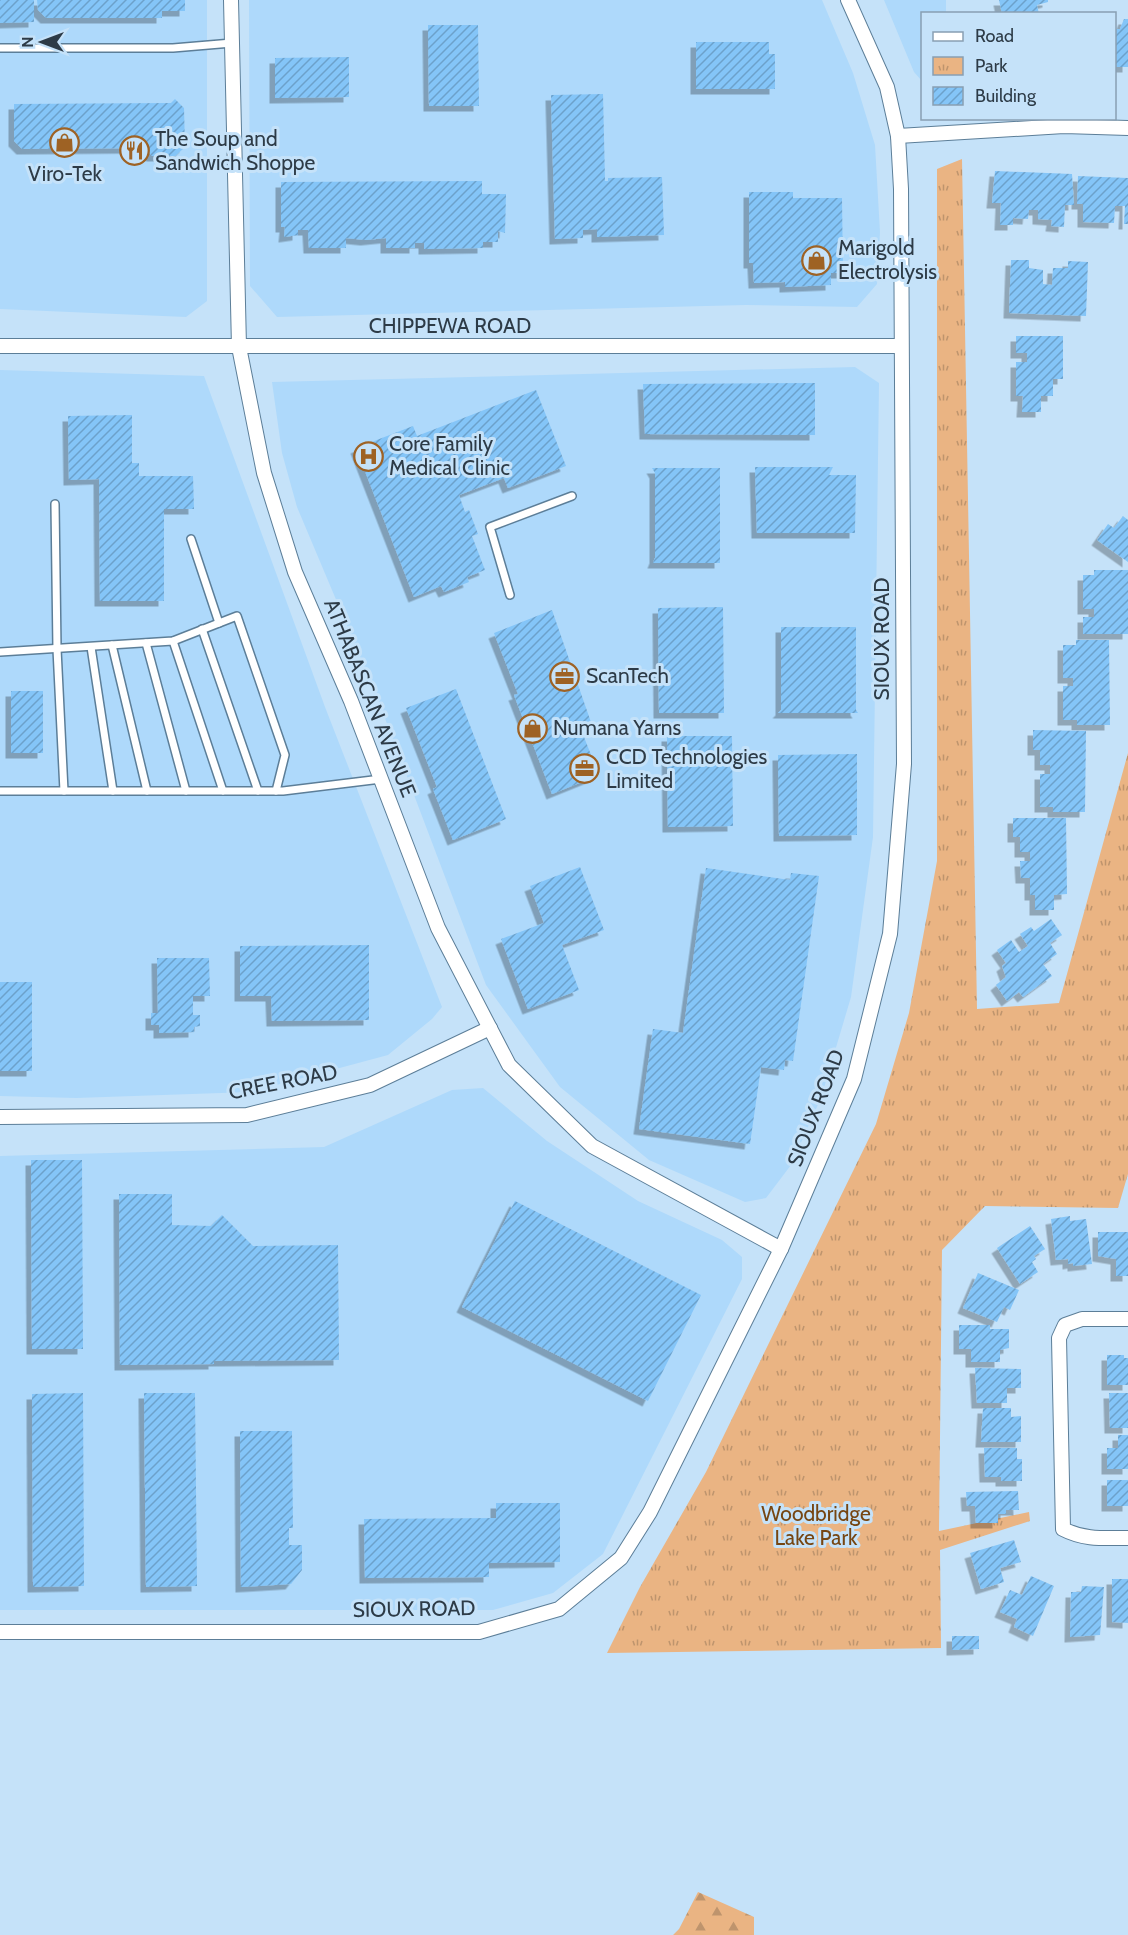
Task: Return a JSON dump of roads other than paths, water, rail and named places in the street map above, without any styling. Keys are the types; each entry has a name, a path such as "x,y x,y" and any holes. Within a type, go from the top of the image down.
{"street":[{"name":"ATHABASCAN AVENUE","path":"231,0 239,347 264,473 295,572 351,700 438,928 508,1065 592,1146 781,1249"},
{"name":"SIOUX ROAD","path":"0,1632 479,1632 559,1608 621,1558 644,1521 781,1249 854,1080 890,934 904,764 898,136 887,87 848,0"},
{"path":"898,136 1064,126 1128,128"},
{"name":"CHIPPEWA ROAD","path":"0,346 901,346"},
{"name":"CREE ROAD","path":"0,1118 247,1114 370,1085 490,1028"},
{"path":"1128,1319 1082,1319 1065,1325 1059,1338 1063,1529 1076,1536 1090,1538 1128,1538"}],"lane":[{"path":"0,48 172,48 232,43"},
{"path":"510,595 490,527 573,496"},
{"path":"55,504 57,649 64,791"},
{"path":"191,538 219,623"},
{"path":"0,652 173,641 237,616 285,755 276,791"},
{"path":"202,629 258,791"},
{"path":"173,641 223,791"},
{"path":"146,643 186,791"},
{"path":"112,645 147,791"},
{"path":"91,647 113,791"},
{"path":"0,791 276,791 381,779"}],"place":[{"name":"Viro-Tek","path":"65,143"},
{"name":"The Soup and Sandwich Shoppe","path":"134,151"},
{"name":"Marigold Electrolysis","path":"817,260"},
{"name":"Core Family Medical Clinic","path":"368,456"},
{"name":"ScanTech","path":"565,676"},
{"name":"Numana Yarns","path":"532,728"},
{"name":"CCD Technologies Limited","path":"585,769"}],"park label":[{"name":"Woodbridge Lake Park","path":"816,1526"}]}
